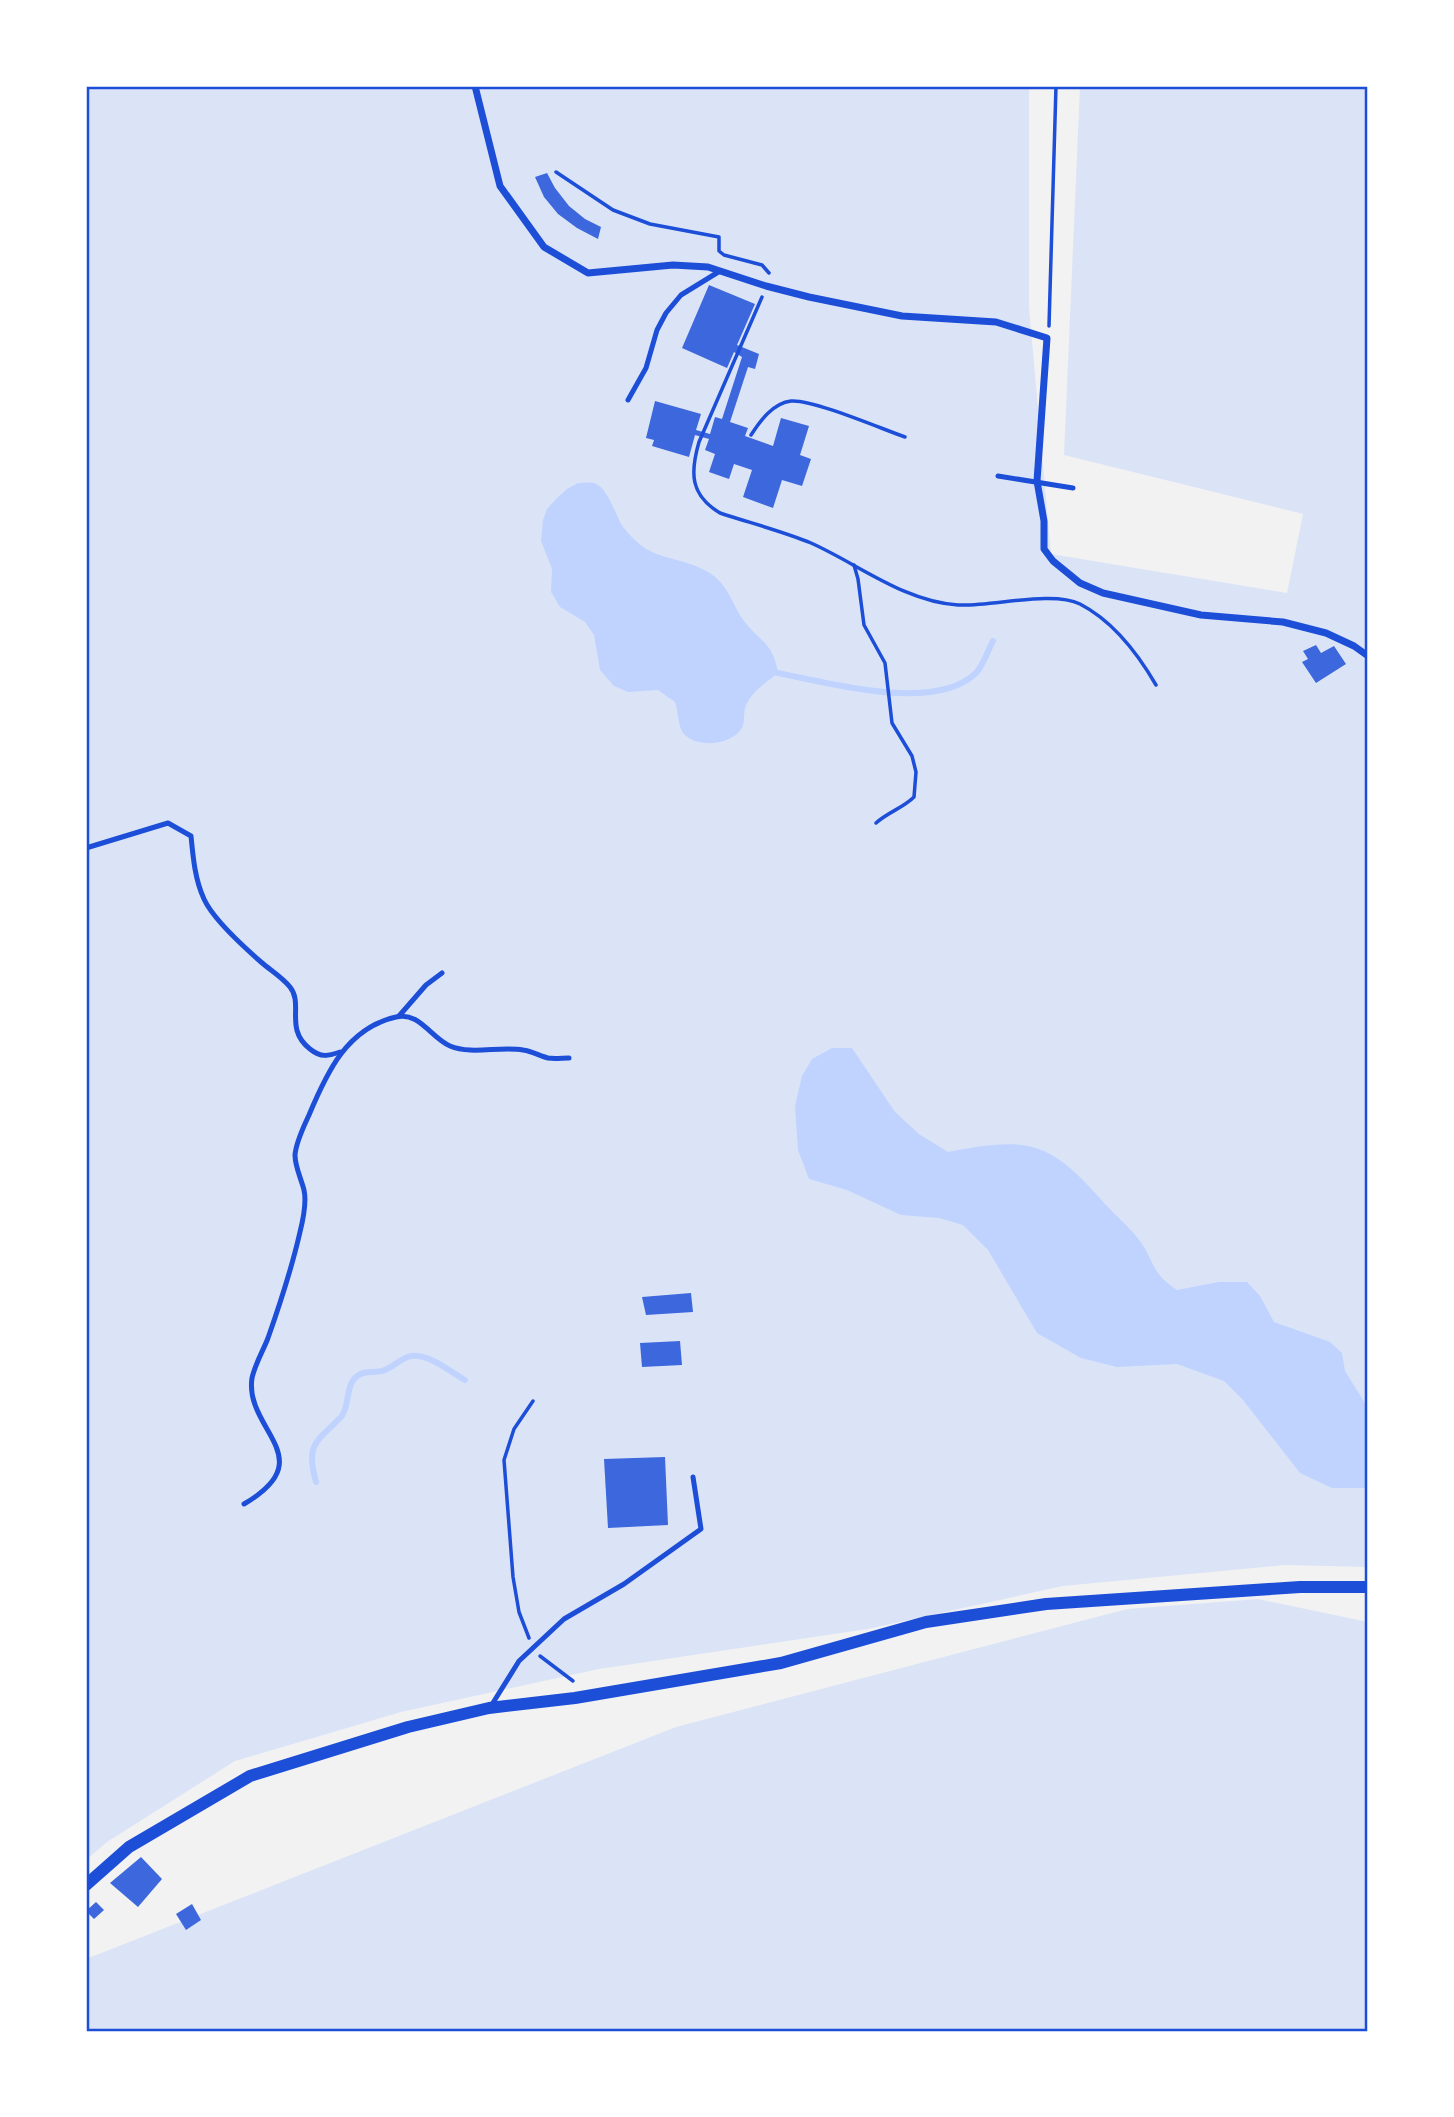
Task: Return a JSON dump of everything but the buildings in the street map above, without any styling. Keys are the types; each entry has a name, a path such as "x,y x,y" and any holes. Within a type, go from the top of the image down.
{"street":[{"path":"475,86 500,186 544,247 587,273 673,265 708,267 766,286 902,316 996,322 1047,338 1037,481 1044,521 1044,548 1065,573 1103,593 1201,615 1283,622 1326,633 1368,656"},
{"path":"86,1885 130,1847 250,1776 408,1727 489,1708 575,1698 781,1663 926,1622 1046,1604 1300,1587 1368,1587"}],"lane":[{"path":"628,400 646,369 657,330 666,313 681,295 720,271"},
{"path":"998,476 1073,488"},
{"path":"86,848 168,822 191,836 204,900 232,934 292,988 296,1010 295,1024 302,1042 315,1053 326,1056 343,1051"},
{"path":"399,1016 426,985 442,973"},
{"path":"244,1504 264,1492 277,1475 279,1462 276,1443 252,1392 253,1377 300,1233 305,1193 295,1153 335,1059 355,1037 377,1023 399,1016 415,1018 446,1045 460,1049 524,1050 550,1059 569,1058"},
{"path":"489,1708 519,1661 564,1619 624,1584 702,1529 693,1477"}],"path":[{"path":"1047,338 1056,86"},
{"path":"751,435 762,419 775,408 790,401 808,402 905,437"},
{"path":"699,442 693,464 693,479 707,506 720,513 811,543 912,594 956,605 1035,600 1077,603 1093,612 1115,631 1133,650 1156,685"},
{"path":"853,564 858,579 863,625 885,663 892,723 912,756 916,788 914,797 907,804 876,823"},
{"path":"533,1401 514,1429 503,1460 519,1612 534,1648 565,1677 597,1693"}],"shaded area":[{"path":"86,86 1029,86 1029,307 1051,554 1287,593 1303,514 1064,455 1080,86 1368,86 1368,1567 1285,1565 1063,1586 868,1629 599,1669 401,1712 235,1761 107,1842 86,1860"},
{"path":"1258,1599 1368,1622 1368,2031 86,2031 86,1959 676,1727 1127,1609"}],"water":[{"path":"578,483 599,486 623,527 649,551 698,567 719,581 744,621 770,649 778,673 751,697 745,708 742,727 732,737 710,743 688,738 681,730 675,702 658,690 628,692 614,686 600,670 594,635 585,622 560,607 551,592 552,569 541,541 543,520 547,509 557,498"},
{"path":"832,1048 852,1048 895,1112 919,1134 948,1152 976,1147 1019,1145 1037,1148 1069,1167 1129,1228 1142,1244 1159,1274 1177,1290 1219,1282 1247,1282 1260,1296 1274,1322 1330,1342 1342,1353 1345,1371 1368,1408 1368,1488 1332,1488 1300,1473 1243,1400 1224,1381 1177,1364 1117,1367 1081,1358 1037,1333 988,1250 963,1225 939,1218 901,1215 847,1190 809,1179 798,1150 795,1106 802,1076 812,1059"}],"waterway":[{"path":"778,673 880,692 935,691 958,685 976,673 993,641"},
{"path":"316,1482 312,1459 315,1444 344,1413 350,1386 356,1377 386,1370 407,1357 418,1356 432,1360 465,1380"}]}
